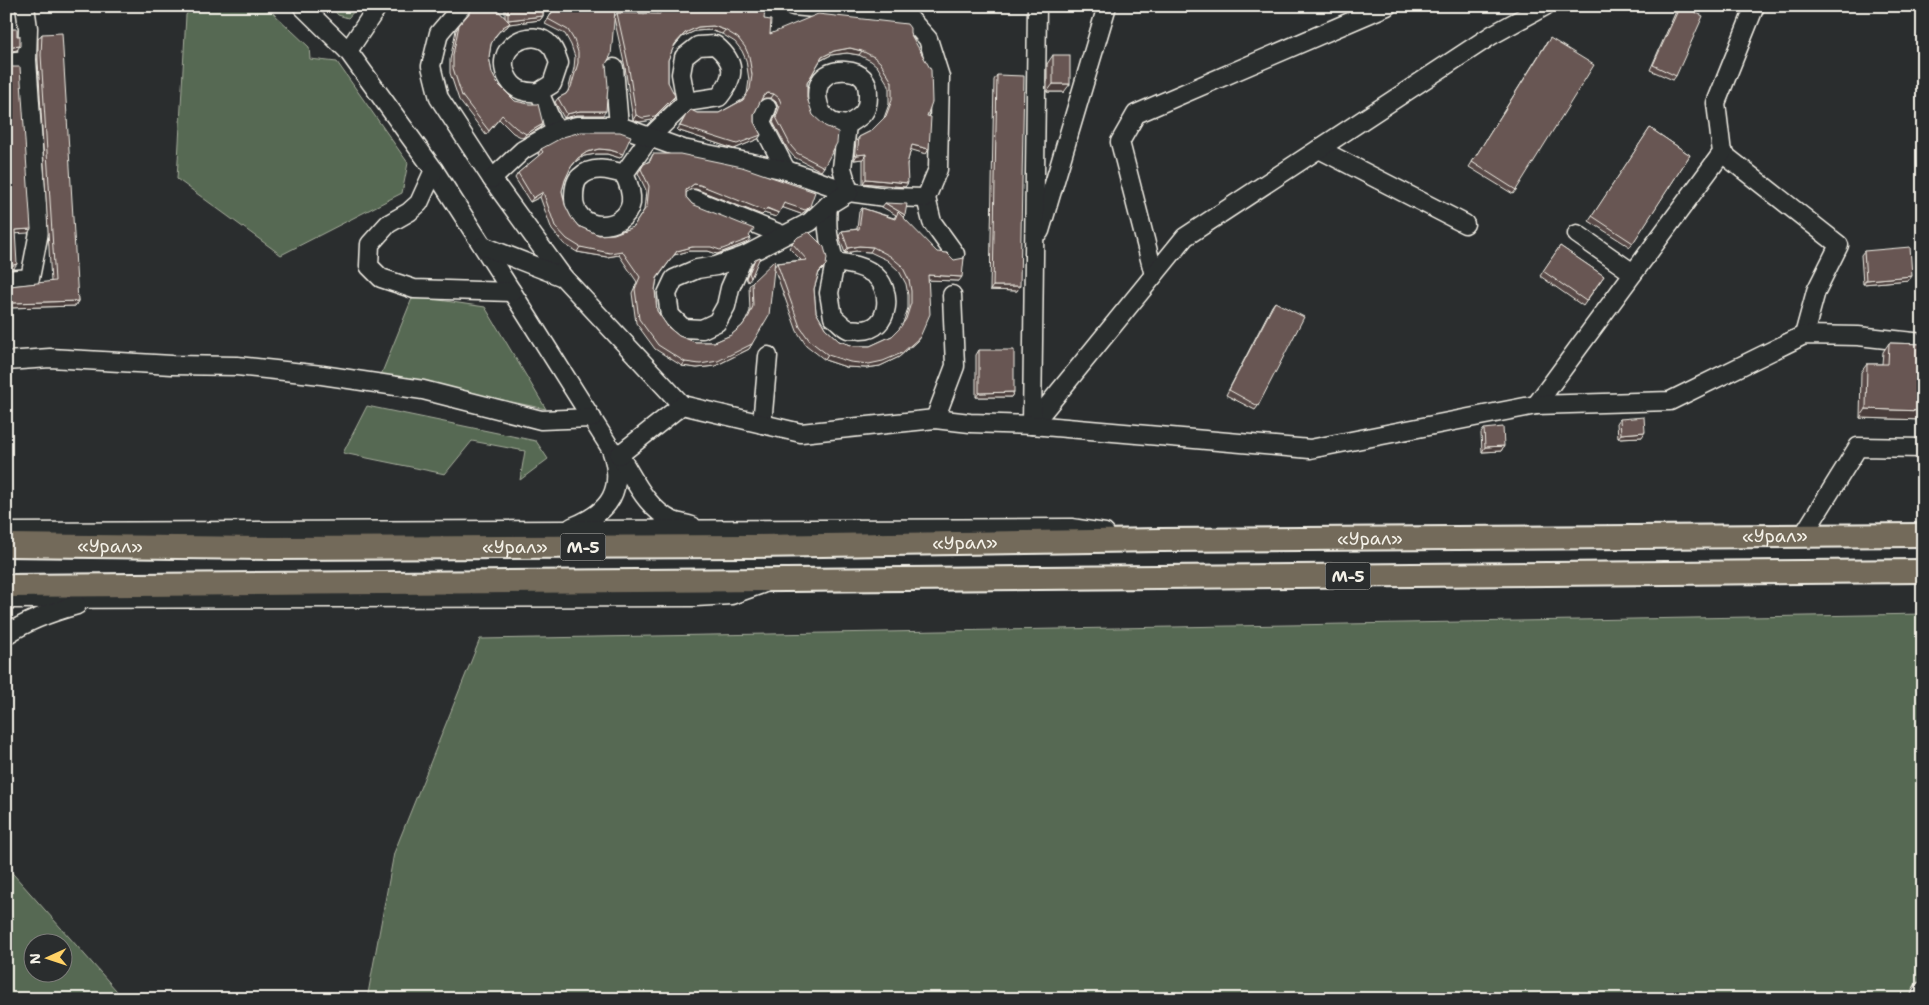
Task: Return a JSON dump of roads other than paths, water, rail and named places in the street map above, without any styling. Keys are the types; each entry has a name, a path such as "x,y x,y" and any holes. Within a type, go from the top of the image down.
{"main road":[{"name":"«Урал»","path":"6,545 273,548 753,546 1160,540 1923,535"},
{"name":"«Урал»","path":"6,586 1923,571"}],"street":[{"path":"6,280 30,278 39,232 26,60 28,28 26,6"},
{"path":"302,6 348,51 434,170 611,449 618,476 608,504 596,516 563,530"},
{"path":"348,51 378,6"},
{"path":"462,6 439,33 431,66 439,98 492,178 563,277 682,405 801,433 936,419 970,424 1032,426 1310,449 1536,405 1670,401 1804,335 1858,336 1923,343"},
{"path":"793,6 899,16 910,19 928,38 940,77 938,169 926,198 932,222 955,254"},
{"path":"1032,426 1036,6"},
{"path":"1034,251 1107,6"},
{"path":"1154,275 1120,142 1136,114 1388,6"},
{"path":"1032,426 1185,238 1492,35 1545,6"},
{"path":"1536,405 1722,153 1716,103 1755,6"},
{"path":"6,62 26,60"},
{"path":"614,68 619,126"},
{"path":"539,92 556,131"},
{"path":"624,174 650,137 686,102"},
{"path":"767,108 761,122 786,170"},
{"path":"847,125 842,168 850,192"},
{"path":"492,178 523,150 556,131 577,126 619,126 683,149 786,170 850,192 885,197 926,198"},
{"path":"1319,149 1465,224"},
{"path":"1722,153 1839,245 1816,291 1804,335"},
{"path":"434,170 419,203 409,212 388,224 370,244 369,266 380,278 414,289 512,292"},
{"path":"744,256 730,288 726,306 717,322 702,329 684,328 670,315 668,294 674,279 697,269 716,266 744,256 810,222 828,205 850,192"},
{"path":"693,199 783,235"},
{"path":"828,205 826,225 828,244 835,262"},
{"path":"1577,234 1633,273"},
{"path":"483,246 563,277"},
{"path":"936,419 955,366 952,295"},
{"path":"762,424 768,356"},
{"path":"6,361 50,358 172,365 237,366 322,375 424,390 541,420 592,418"},
{"path":"619,455 682,405"},
{"path":"592,418 619,455 640,491 658,510 672,520 692,526 731,531"},
{"path":"1802,537 1858,448 1923,448"},
{"path":"6,532 731,531 1072,528 1160,540"},
{"path":"6,599 695,597 731,595 774,580"},
{"path":"6,635 50,612 100,599"},
{"path":"1920,999 1923,991"}]}
